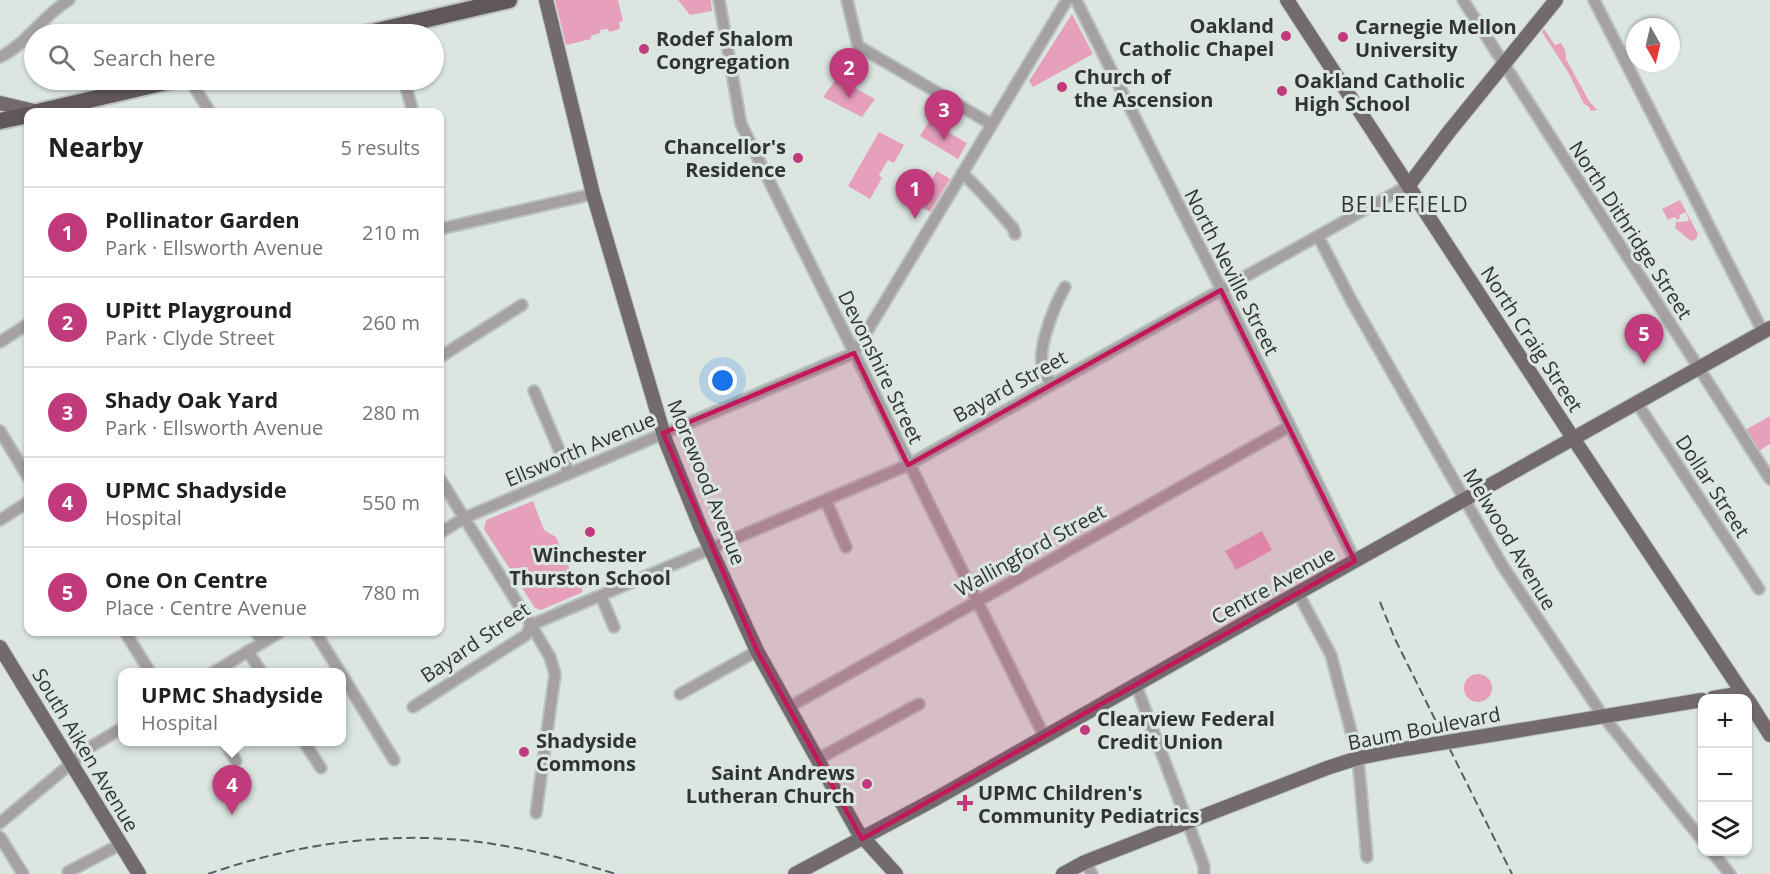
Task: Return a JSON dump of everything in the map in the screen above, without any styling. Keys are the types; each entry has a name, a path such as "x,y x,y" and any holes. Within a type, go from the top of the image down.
{"highway":[{"path":"418,24 509,0"},
{"path":"54,108 132,90"},
{"path":"0,121 24,115"}],"main road":[{"name":"Morewood Avenue","path":"546,0 593,194 663,433 711,549 757,651 862,839 896,874"},
{"name":"North Craig Street","path":"1287,0 1573,438 1744,694"},
{"name":"Bayard Street","path":"1409,185 1448,133 1556,0"},
{"path":"0,104 24,109"},
{"name":"Centre Avenue","path":"795,874 1045,738 1767,330"},
{"name":"South Aiken Avenue","path":"0,646 4,661 140,874"},
{"name":"Baum Boulevard","path":"1063,874 1088,868 1187,821 1358,758 1698,701"},
{"name":"North Craig Street","path":"1752,706 1770,735"}],"street":[{"path":"39,24 58,6 69,0"},
{"name":"Devonshire Street","path":"719,0 741,124 1045,738"},
{"path":"847,0 858,46 991,124"},
{"path":"854,353 1066,0"},
{"name":"North Neville Street","path":"1076,0 1290,426 1355,561"},
{"name":"North Dithridge Street","path":"1463,0 1770,479"},
{"path":"1594,0 1767,330"},
{"path":"0,57 24,38"},
{"path":"196,90 208,108"},
{"path":"407,90 412,108"},
{"path":"962,173 983,192 1013,228 1015,234"},
{"name":"Bayard Street","path":"413,706 526,635 531,625 908,465 1409,185"},
{"path":"444,228 593,194"},
{"name":"Melwood Avenue","path":"1318,236 1351,300 1502,565 1603,716 1698,835"},
{"path":"1052,384 1041,364 1042,351 1056,305 1065,287"},
{"path":"444,354 522,305"},
{"path":"0,342 24,327"},
{"name":"Ellsworth Avenue","path":"444,530 464,518 854,353"},
{"path":"534,391 569,473"},
{"name":"Dollar Street","path":"1637,403 1759,589"},
{"name":"Wallingford Street","path":"789,707 1290,426"},
{"path":"0,431 24,470"},
{"path":"444,485 554,666 555,674 536,813"},
{"path":"826,501 846,547"},
{"path":"0,520 24,505"},
{"path":"1298,593 1331,655 1358,758 1367,857"},
{"path":"601,596 614,627"},
{"path":"128,636 148,668"},
{"path":"259,636 263,642"},
{"path":"220,668 273,636"},
{"path":"317,636 337,668"},
{"path":"248,651 259,668"},
{"path":"680,694 757,651"},
{"path":"346,682 394,760"},
{"path":"1136,685 1204,867 1204,874"},
{"path":"818,759 919,704"},
{"path":"1,820 92,746 118,731"},
{"path":"228,746 236,760"},
{"path":"307,746 321,768"},
{"path":"0,837 23,874"},
{"path":"68,872 121,844"},
{"path":"1715,856 1730,874"}],"highlighted area":[{"path":"1221,290 1355,561 862,839 757,651 663,433 854,353 908,465"}],"shaded area":[{"path":"555,0 618,0 623,21 619,22 620,29 609,32 608,29 600,30 600,33 591,36 591,39 566,45"},
{"path":"678,0 711,0 712,11 690,15"},
{"path":"1072,14 1093,54 1033,87 1029,81"},
{"path":"1544,29 1555,45 1561,43 1566,59 1589,101 1597,110 1591,111 1584,104 1568,72 1542,32"},
{"path":"837,78 875,99 862,117 823,97"},
{"path":"929,121 967,143 958,159 920,136"},
{"path":"879,132 904,145 894,163 888,160 879,175 882,178 870,199 848,186"},
{"path":"937,171 950,179 930,212 913,202 916,197 920,199"},
{"path":"1680,200 1698,234 1696,239 1691,241 1675,228 1676,222 1689,221 1686,212 1679,215 1680,218 1677,220 1675,217 1668,220 1662,209"},
{"path":"1770,416 1770,444 1754,454 1740,433"},
{"path":"533,501 544,530 556,537 573,577 576,576 583,592 541,610 535,608 484,529 486,520"},
{"path":"1262,531 1272,550 1236,570 1225,551"},
{"path":"1478,674 1488,678 1492,688 1488,698 1478,702 1468,698 1464,688 1468,678"}],"railway":[{"path":"1380,602 1395,639 1512,874"},
{"path":"208,874 281,853 355,841 393,838 468,841 519,848 616,874"}],"place":[{"name":"Oakland Catholic Chapel","path":"1286,36"},
{"name":"Carnegie Mellon University","path":"1343,37"},
{"name":"Rodef Shalom Congregation","path":"644,49"},
{"name":"Church of the Ascension","path":"1062,87"},
{"name":"Oakland Catholic High School","path":"1282,91"},
{"name":"UPitt Playground","path":"849,98"},
{"name":"Shady Oak Yard","path":"944,140"},
{"name":"Chancellor's Residence","path":"798,158"},
{"name":"Pollinator Garden","path":"915,219"},
{"name":"One On Centre","path":"1644,364"},
{"name":"Winchester Thurston School","path":"590,532"},
{"name":"Clearview Federal Credit Union","path":"1085,730"},
{"name":"Shadyside Commons","path":"524,752"},
{"name":"Saint Andrews Lutheran Church","path":"867,784"},
{"name":"UPMC Children's Community Pediatrics","path":"965,803"},
{"name":"UPMC Shadyside","path":"232,815"}],"district":[{"name":"BELLEFIELD","path":"1405,204"}]}
